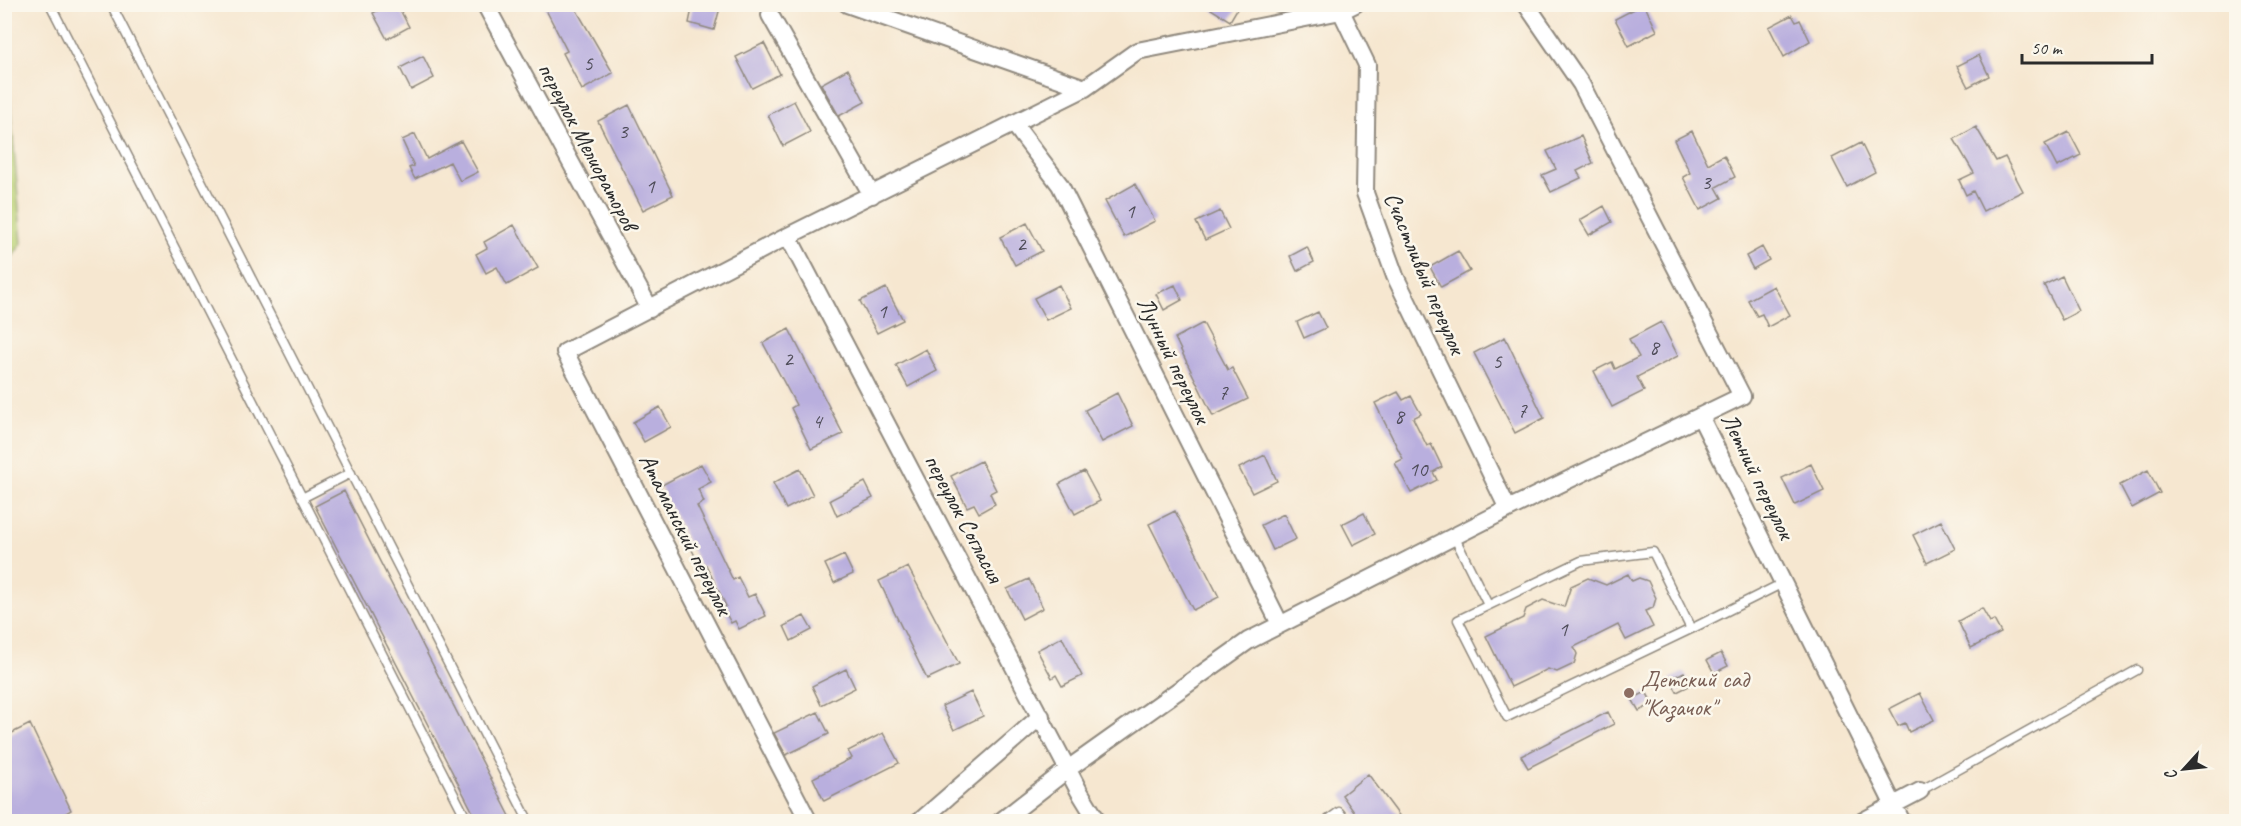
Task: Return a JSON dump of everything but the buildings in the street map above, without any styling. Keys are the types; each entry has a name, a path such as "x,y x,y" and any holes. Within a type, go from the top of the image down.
{"street":[{"name":"переулок Мелиораторов","path":"485,4 650,309"},
{"path":"847,4 1085,88"},
{"name":"Летний переулок","path":"1526,4 1581,84 1742,396 1700,416 1902,822"},
{"path":"650,309 788,236 1085,88 1137,51 1342,7"},
{"name":"Счастливый переулок","path":"1342,7 1367,65 1365,193 1395,276 1508,509"},
{"path":"770,15 872,195"},
{"name":"Лунный переулок","path":"1014,124 1060,185 1280,624"},
{"name":"переулок Согласия","path":"788,236 1098,822"},
{"name":"Атаманский переулок","path":"650,309 565,352 809,822"},
{"path":"1000,822 1068,769 1248,641 1508,509 1700,416"},
{"path":"919,822 1041,716"},
{"path":"1861,822 1920,791"}],"lane":[{"path":"50,4 468,822"},
{"path":"111,4 529,822"},
{"path":"302,498 351,473"},
{"path":"1454,536 1488,605"},
{"path":"1691,629 1653,552 1581,561 1458,620 1507,717 1691,629 1783,583"},
{"path":"1920,791 2137,670"},
{"path":"1325,822 1339,812 1347,822"}],"green space":[{"path":"4,32 22,243 5,267 4,267"}],"place":[{"name":"Детский сад \"Казачок\"","path":"1629,693"}]}
